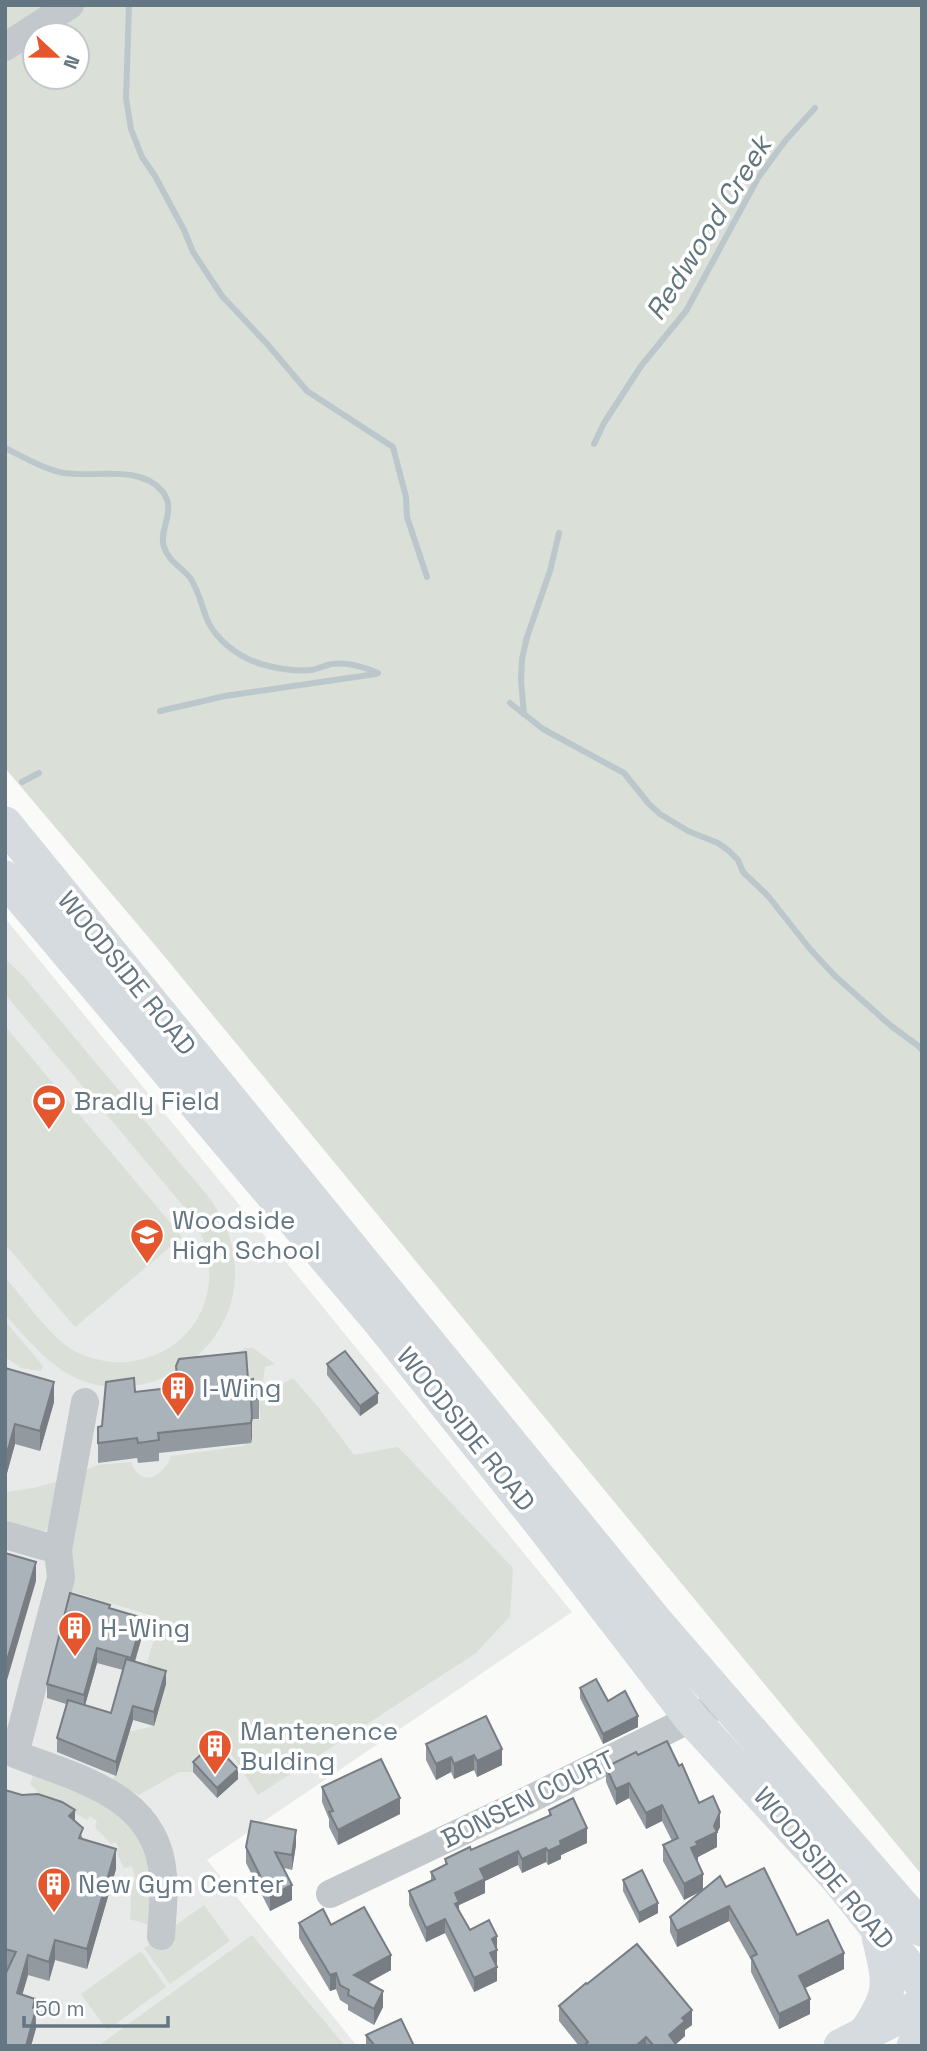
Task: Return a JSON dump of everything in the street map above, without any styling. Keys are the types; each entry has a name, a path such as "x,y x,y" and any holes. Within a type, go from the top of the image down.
{"main road":[{"name":"WOODSIDE ROAD","path":"5,824 656,1622 922,1929"},
{"name":"WOODSIDE ROAD","path":"5,878 383,1325 541,1523 691,1718 840,1881 922,1984"},
{"path":"853,2040 880,2011 888,1992 888,1975 876,1927"},
{"path":"853,2040 922,2005"},
{"path":"914,2046 922,2042"}],"street":[{"path":"5,47 70,5"},
{"path":"85,1402 58,1550 61,1578 15,1755 99,1786 121,1799 138,1814 153,1835 160,1855 163,1876 161,1936"},
{"path":"5,1535 58,1550"},
{"name":"BONSEN COURT","path":"331,1894 725,1702"}],"shaded area":[{"path":"5,5 922,5 922,1875 155,945 5,768"},
{"name":"Woodside High School","path":"5,918 572,1612 207,1860 357,2046 5,2046"},
{"path":"5,959 22,975 211,1200 228,1233 235,1269 232,1297 223,1322 208,1344 189,1363 166,1376 140,1385 113,1387 86,1382 52,1363 5,1315 5,1277 46,1327 74,1351 113,1362 152,1356 174,1345 191,1328 202,1309 208,1286 209,1263 203,1239 191,1215 5,994"},
{"name":"Bradly Field","path":"5,1026 182,1237 75,1327 5,1244"},
{"path":"5,1321 43,1366 41,1371 21,1368 5,1357"},
{"path":"253,1348 275,1364 265,1367 263,1381 271,1390 293,1378 354,1455 398,1447 513,1568 510,1616 476,1653 258,1795 225,1744 193,1772 179,1772 139,1795 113,1781 129,1732 154,1726 166,1685 143,1677 160,1618 70,1591 71,1556 85,1470 98,1465 131,1462 140,1475 152,1477 163,1470 171,1456 243,1446 247,1443 252,1434 252,1419 261,1420 258,1399 234,1359 237,1352"},
{"path":"59,1481 56,1520 45,1531 29,1531 5,1525 5,1492"},
{"path":"34,1772 94,1795 142,1837 152,1862 152,1926 130,1919 129,1882 136,1880 132,1866 124,1868 116,1851 119,1847 115,1842 111,1844 95,1827 97,1821 90,1816 87,1820 66,1808 34,1798 38,1792 30,1784"},
{"path":"204,1905 230,1941 170,1984 144,1948"},
{"path":"252,1935 345,2046 98,2046"},
{"path":"141,1951 166,1987 107,2030 81,1994"}],"building":[{"path":"345,1351 378,1393 360,1406 327,1364"},
{"name":"I-Wing","path":"246,1352 248,1380 257,1382 259,1399 251,1399 251,1423 158,1433 159,1440 138,1443 137,1438 98,1443 106,1382 134,1378 135,1392 178,1387 176,1366 179,1359"},
{"path":"5,1368 54,1382 40,1431 15,1424 7,1453 5,1453"},
{"path":"5,1553 36,1562 5,1667"},
{"name":"H-Wing","path":"70,1593 143,1618 131,1658 97,1648 84,1695 47,1684"},
{"path":"126,1659 166,1671 154,1712 133,1706 116,1762 57,1738 68,1700 111,1713"},
{"path":"596,1679 608,1701 625,1691 638,1716 603,1734 580,1688"},
{"path":"486,1716 502,1749 477,1761 474,1755 454,1764 451,1757 436,1764 426,1744"},
{"path":"667,1741 679,1766 682,1764 699,1803 713,1796 720,1812 714,1826 717,1832 696,1842 698,1845 691,1848 703,1874 684,1884 663,1845 678,1838 662,1805 646,1813 629,1783 616,1789 606,1767"},
{"path":"213,1743 238,1769 217,1788 193,1762"},
{"path":"381,1759 400,1798 338,1830 329,1812 333,1811 322,1787"},
{"name":"New Gym Center","path":"5,1790 22,1795 38,1794 62,1802 75,1810 69,1816 83,1828 79,1838 116,1849 87,1949 55,1940 49,1962 28,1955 17,1993 35,1999 33,2008 36,2009 26,2046 5,2046 5,1975 16,1952 5,1949"},
{"path":"573,1798 587,1828 560,1841 561,1845 548,1851 546,1848 522,1859 518,1851 480,1869 485,1879 455,1893 459,1902 455,1904 470,1930 489,1920 497,1936 492,1939 497,1950 490,1953 497,1967 474,1978 445,1919 426,1928 409,1891 435,1879 431,1872 447,1864 445,1859 551,1815 549,1810"},
{"path":"251,1821 296,1830 292,1855 275,1852 292,1885 270,1896 246,1847"},
{"path":"764,1868 797,1935 828,1920 844,1953 799,1976 810,1999 779,2014 751,1957 757,1954 729,1906 677,1931 670,1917 720,1876 726,1887"},
{"path":"642,1870 658,1903 639,1913 623,1880"},
{"path":"364,1907 391,1955 354,1975 383,1991 374,2009 348,1995 349,1990 340,1985 336,1973 330,1975 299,1923 323,1909 331,1925"},
{"path":"637,1944 692,2010 682,2018 685,2021 669,2035 677,2046 654,2046 646,2037 636,2046 583,2046 588,2042 559,2006"},
{"path":"401,2019 414,2046 375,2046 366,2035"}],"waterway":[{"path":"129,5 126,98 131,129 142,157 184,230 193,252 222,296 307,391 393,447 406,497 407,517 427,577"},
{"name":"Redwood Creek","path":"594,444 604,423 641,366 686,311 758,178 785,141 815,108"},
{"name":"Redwood Creek","path":"5,448 56,471 129,475 152,483 162,491 168,505 163,533 166,552 191,579 212,628 222,641 241,655 262,664 288,670 311,670 332,664 344,664 378,673"},
{"name":"Redwood Creek","path":"524,714 522,659 559,533"},
{"path":"160,711 225,696 376,674"},
{"name":"Redwood Creek","path":"510,703 543,729 624,773 660,814 729,851 738,860 743,872 768,896 835,976 922,1050"},
{"path":"22,782 39,773"}],"place":[{"name":"Bradly Field","path":"49,1131"},
{"name":"Woodside High School","path":"147,1265"},
{"name":"I-Wing","path":"178,1418"},
{"name":"H-Wing","path":"75,1658"},
{"name":"Mantenence Bulding","path":"215,1776"},
{"name":"New Gym Center","path":"54,1914"}]}
